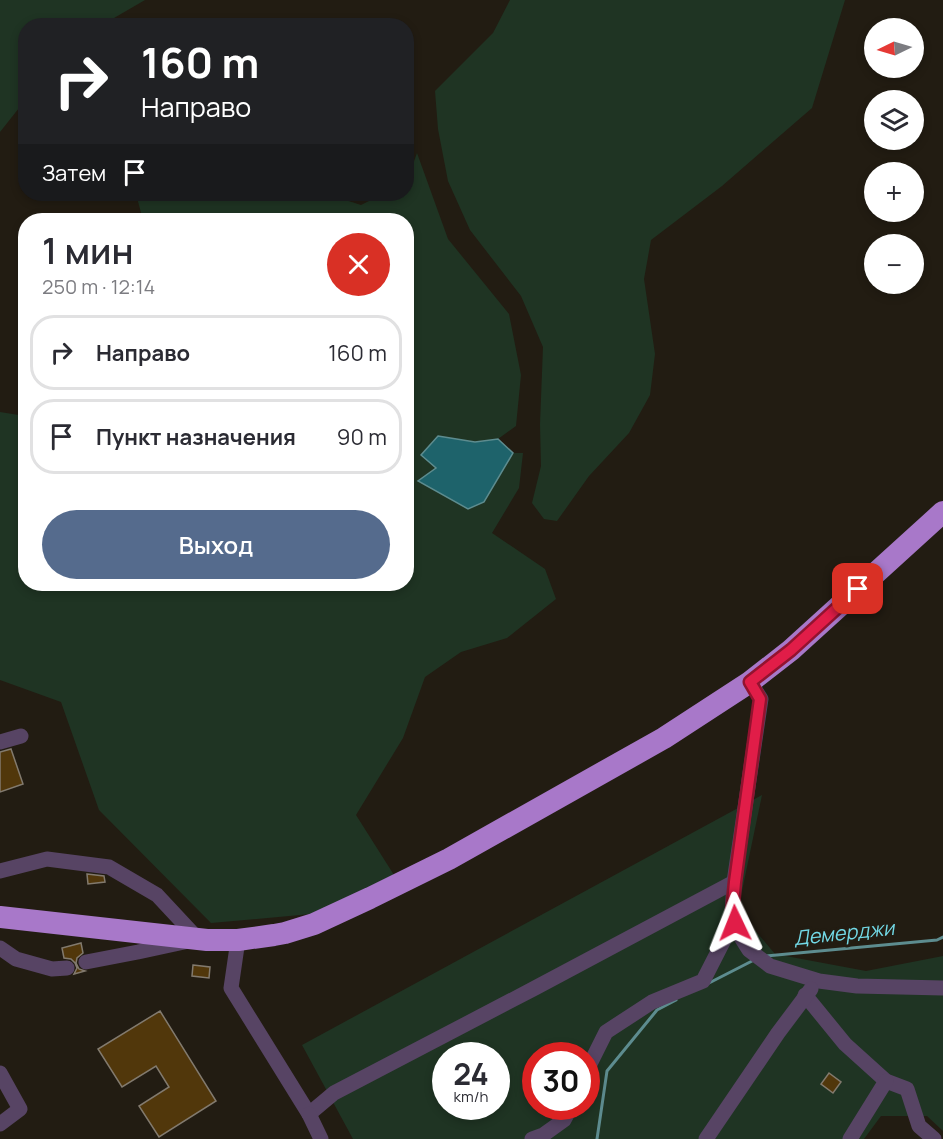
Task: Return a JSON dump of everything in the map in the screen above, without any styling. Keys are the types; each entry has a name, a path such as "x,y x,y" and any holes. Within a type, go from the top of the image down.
{"highway":[{"path":"0,917 198,939 238,940 285,933 314,924 449,859 664,738 750,682 791,650 943,512"}],"street":[{"path":"750,682 760,699 735,882 732,914 737,932 749,950 770,966 819,981 857,986 943,988"},
{"path":"0,742 21,736"},
{"path":"0,871 47,859 110,867 157,895 198,939"},
{"path":"309,1114 334,1093 735,882"},
{"path":"600,1044 606,1032 652,1002 703,981 735,923"},
{"path":"86,962 198,939"},
{"path":"238,940 231,988 309,1114 321,1139"},
{"path":"0,948 16,959 52,969 67,968"},
{"path":"706,1139 806,995 819,981"},
{"path":"806,995 845,1044 886,1081 908,1089 919,1126 933,1139"},
{"path":"0,1073 20,1109 0,1124"},
{"path":"850,1139 886,1081"},
{"path":"532,1139 543,1135 564,1120"}],"green space":[{"path":"0,0 145,0 114,18 18,18 18,110 0,132"},
{"path":"510,0 845,0 812,108 722,186 651,240 644,279 655,354 650,395 629,433 589,476 557,521 544,519 532,503 541,466 543,347 521,296 470,230 448,181 438,129 435,91 493,33"},
{"path":"417,153 448,239 509,314 521,375 516,426 498,439 475,442 438,436 484,502 513,453 523,453 519,488 492,533 545,569 556,599 507,638 461,652 425,677 403,738 356,815 394,875 311,914 211,923 99,810 61,702 0,680 0,412 18,415 18,591 414,591 414,213 141,213 138,201 349,201 361,205 369,201 414,201 414,161"},
{"path":"762,795 738,910 775,954 866,971 943,956 943,1131 927,1116 881,1116 864,1139 353,1139 302,1045"}],"water":[{"path":"438,436 475,442 498,439 513,453 484,502 468,509 418,481 436,468 421,455"}],"building":[{"path":"11,749 23,784 0,792 0,752"},
{"path":"87,874 104,876 105,882 88,884"},
{"path":"81,943 83,953 77,958 76,963 79,969 85,971 74,974 77,968 75,963 71,959 64,958 62,948"},
{"path":"193,965 210,967 209,978 192,976"},
{"path":"160,1011 216,1101 159,1137 139,1106 169,1087 156,1066 122,1087 98,1049"},
{"path":"829,1073 841,1082 833,1093 821,1084"}],"waterway":[{"name":"Демерджи","path":"766,956 937,940 943,937"},
{"name":"Демерджи","path":"709,983 754,960"},
{"name":"Демерджи","path":"597,1139 607,1071 657,1010 676,1000"}],"route":[{"path":"735,923 732,914 735,882 760,699 750,682 791,650 858,589"}]}
